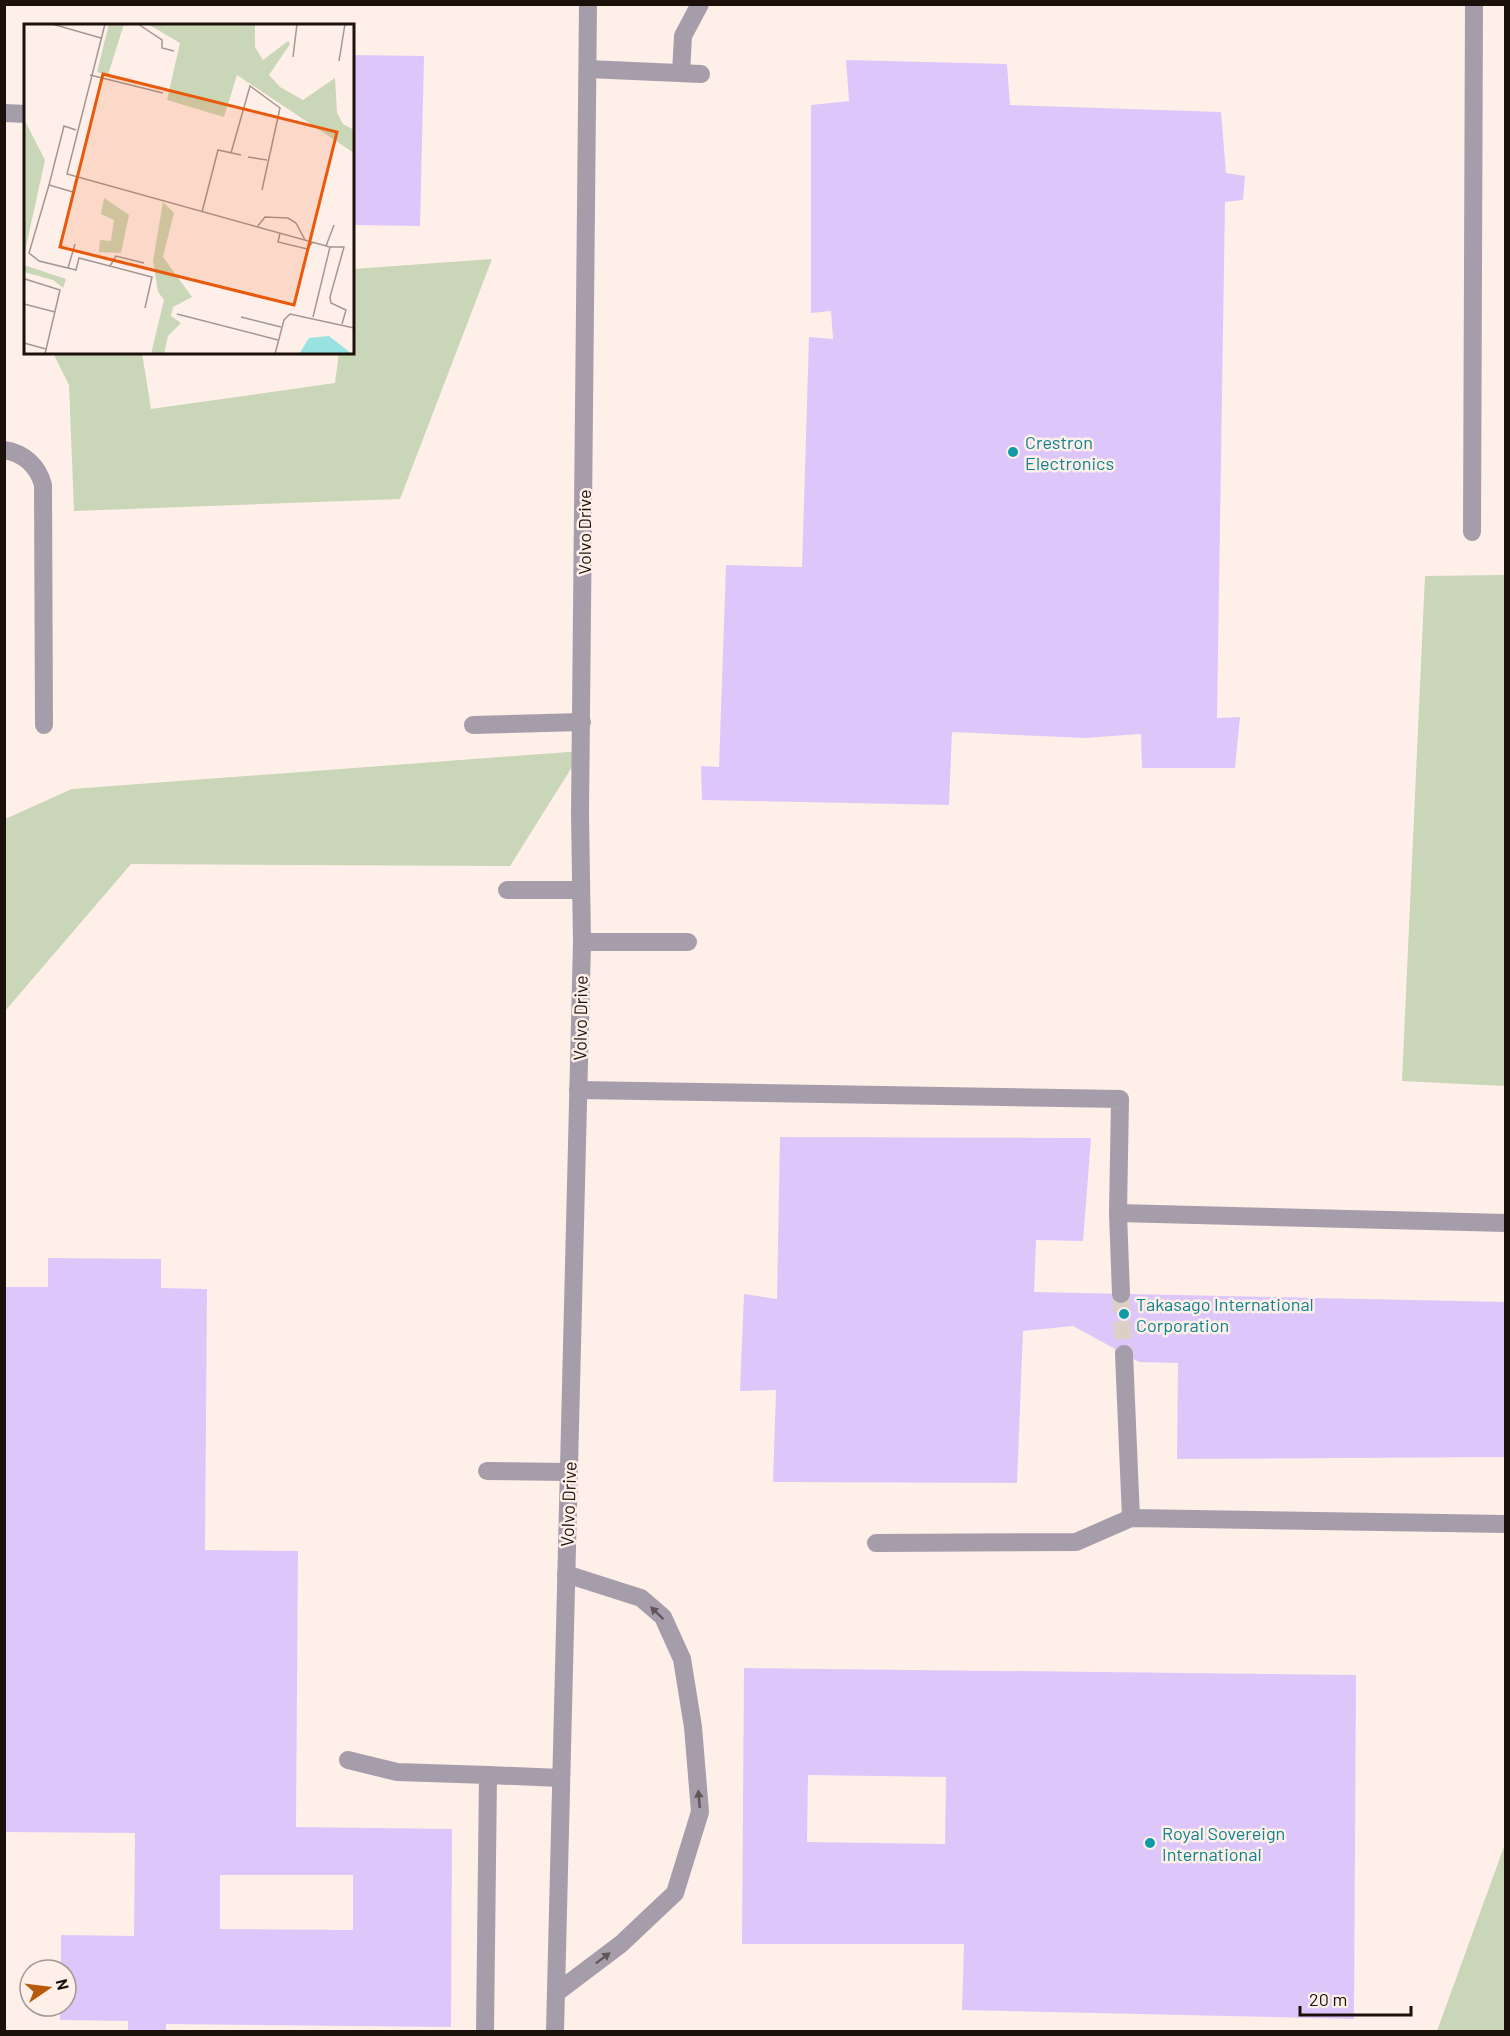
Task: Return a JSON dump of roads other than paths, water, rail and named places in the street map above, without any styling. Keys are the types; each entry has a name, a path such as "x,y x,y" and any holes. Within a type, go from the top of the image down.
{"street":[{"name":"Volvo Drive","path":"555,2031 582,942 588,4"},
{"path":"681,73 683,36 700,4"},
{"path":"1472,532 1474,4"},
{"path":"588,69 701,74"},
{"path":"4,113 24,114"},
{"path":"4,450 21,455 30,461 43,485 44,725"},
{"path":"472,725 582,722"},
{"path":"507,890 581,890"},
{"path":"582,942 688,942"},
{"path":"578,1090 1120,1099 1118,1213 1121,1294"},
{"path":"1118,1213 1506,1223"},
{"path":"1124,1354 1131,1518"},
{"path":"487,1471 569,1472"},
{"path":"876,1543 1076,1542 1131,1518 1506,1524"},
{"path":"556,1993 621,1944 675,1893 700,1812 693,1727 682,1659 663,1617 641,1598 566,1574"},
{"path":"348,1760 397,1772 561,1778"},
{"path":"485,2031 488,1775"}],"tunnel":[{"path":"1121,1294 1124,1354"}],"place":[{"name":"Crestron Electronics","path":"1013,452"},
{"name":"Takasago International Corporation","path":"1124,1314"},
{"name":"Royal Sovereign International","path":"1150,1843"}]}
